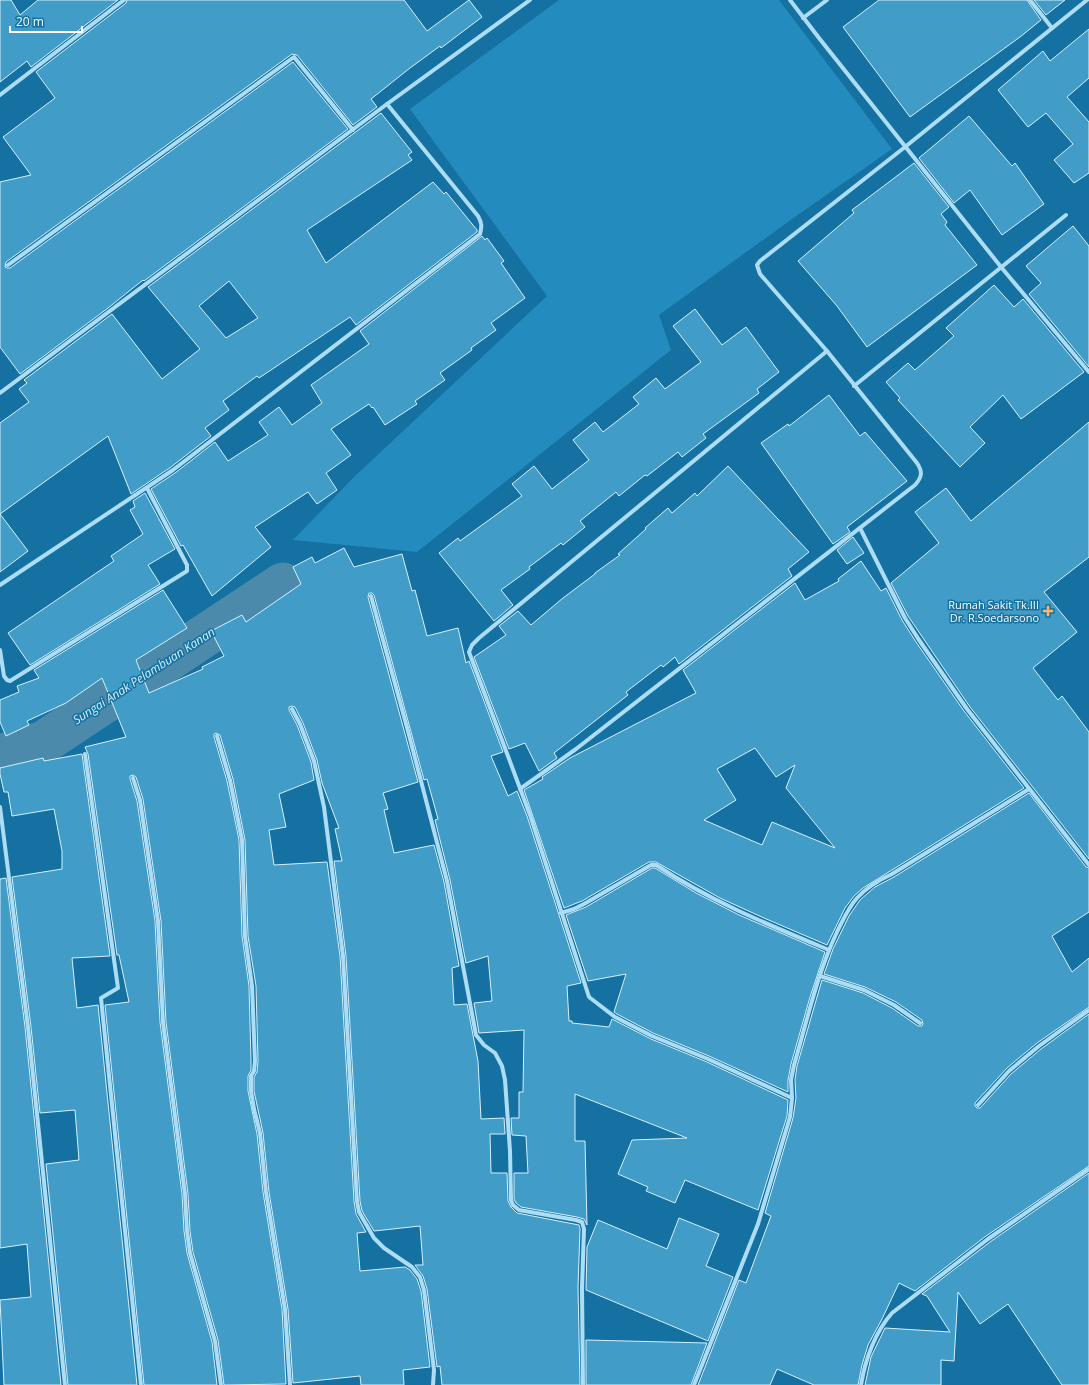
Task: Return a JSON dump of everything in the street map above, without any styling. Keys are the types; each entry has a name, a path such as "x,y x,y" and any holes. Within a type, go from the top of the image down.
{"street":[{"path":"0,95 124,0"},
{"path":"0,393 387,104 530,0"},
{"path":"790,0 905,147 1089,372"},
{"path":"803,18 827,0"},
{"path":"1030,0 1052,28"},
{"path":"520,789 576,749 920,480 920,467 826,351 760,274 757,265 760,261 905,147 1087,0"},
{"path":"8,265 294,57 353,130"},
{"path":"0,585 173,470 480,234 482,227 478,216 387,104"},
{"path":"854,386 1066,215"},
{"path":"792,1098 708,1059 652,1036 615,1017 589,997 530,814 470,652 472,645 826,351"},
{"path":"0,650 4,676 10,681 187,571 187,566 147,488"},
{"path":"860,528 905,618 919,640 967,708 1089,865"},
{"path":"371,596 447,882 476,1035 484,1045 495,1053 502,1066 505,1080 510,1152 511,1200 513,1205 519,1210 576,1220 582,1222 584,1229 582,1288 583,1385"},
{"path":"292,709 300,724 314,761 324,807 342,956 358,1206 364,1221 374,1238 384,1248 412,1267 420,1277 424,1290 434,1370 433,1385"},
{"path":"217,736 230,780 242,840 246,936 252,986 255,1061 254,1071 251,1076 251,1091 260,1133 266,1192 285,1309 290,1385"},
{"path":"85,754 118,988 101,998 141,1385"},
{"path":"132,778 140,800 158,921 163,1022 186,1194 187,1231 190,1252 215,1341 221,1385"},
{"path":"694,1385 758,1224 790,1117 792,1074 820,976 829,950 849,908 873,883 898,870 1029,789"},
{"path":"0,807 28,1027 65,1385"},
{"path":"561,913 584,904 651,865 656,865 702,894 744,915 829,950"},
{"path":"820,976 864,990 894,1005 920,1022"},
{"path":"978,1105 1009,1071 1039,1046 1089,1010"},
{"path":"861,1385 864,1368 869,1355 884,1322 892,1313 988,1239 1089,1169"}],"shaded area":[{"path":"559,0 779,0 892,149 659,315 671,350 417,552 293,540 354,477 547,296 410,109"}],"building":[{"path":"0,0 11,0 20,15 38,0 118,0 31,67 27,61 0,82"},
{"path":"127,0 404,0 427,31 469,0 482,17 441,48 440,46 410,68 371,99 377,107 353,125 297,55 292,54 6,262 5,267 10,268 293,62 348,129 144,281 143,280 20,374 0,347 0,182 31,175 3,137 55,98 36,72 126,3"},
{"path":"879,0 1027,0 1041,20 910,117 843,27"},
{"path":"1034,0 1065,0 1046,15"},
{"path":"1089,29 1089,78 1067,97 1089,122 1089,173 1074,183 1054,160 1073,144 1046,113 1028,127 998,90 1043,51 1050,61"},
{"path":"381,113 412,152 408,155 412,160 307,230 326,263 433,182 444,194 446,192 477,230 477,232 356,325 350,317 259,378 257,376 223,401 229,410 205,428 211,436 171,467 131,494 108,436 0,514 0,423 29,402 19,389 27,383 24,380 112,314 162,379 200,349 148,287","holes":["229,281 258,318 226,338 199,306"]},
{"path":"969,116 1012,166 1015,163 1044,204 1002,235 970,190 954,203 919,158"},
{"path":"914,163 949,207 941,214 947,222 945,225 977,265 867,347 837,306 798,261 854,213 852,210"},
{"path":"1073,226 1089,246 1089,367 1029,294 1041,283 1026,266"},
{"path":"482,236 485,240 487,238 504,261 501,263 525,298 491,323 496,330 471,348 472,350 440,373 445,380 415,401 417,404 385,425 373,407 372,408 369,404 331,429 351,455 326,473 337,490 317,504 308,492 255,527 271,547 212,596 183,545 181,546 151,489 175,473 215,442 228,461 268,435 259,422 279,407 292,425 322,403 311,385 369,344 360,331"},
{"path":"994,285 1014,307 1023,299 1084,372 1021,419 1003,395 970,427 985,443 960,467 898,400 900,398 886,382 908,363 915,370 954,336 946,328"},
{"path":"695,309 722,345 746,327 779,372 757,389 759,393 703,434 706,438 682,457 678,452 647,476 645,475 619,496 616,492 580,521 585,527 563,545 561,543 529,567 530,569 501,590 513,605 494,621 439,553 458,538 460,541 522,496 512,484 534,466 552,489 589,460 573,440 595,422 603,432 639,404 633,397 656,378 665,389 701,362 673,326"},
{"path":"829,395 860,436 865,432 907,481 847,527 850,532 833,544 761,443 788,424 789,426"},
{"path":"1089,422 1089,557 1044,592 1077,632 1033,668 1058,700 1062,696 1089,732 1089,859 970,707 908,616 891,583 939,543 915,512 946,488 971,521"},
{"path":"728,466 809,552 788,569 792,576 679,664 675,657 663,667 661,665 626,692 628,695 554,753 557,758 539,771 525,743 509,749 474,657 506,635 499,626 518,611 531,625 563,598 620,555 618,554 668,508 672,513 695,493 697,496"},
{"path":"145,493 175,549 148,565 160,584 30,665 8,633 114,561 111,556 143,534 130,510 135,507 133,501"},
{"path":"0,514 28,551 0,572"},
{"path":"853,537 864,553 847,564 837,550"},
{"path":"344,548 354,567 402,554 412,591 415,590 427,636 458,628 466,663 469,661 503,752 491,756 508,796 517,791 527,816 581,983 567,986 569,1021 572,1021 572,1023 609,1027 612,1019 651,1039 707,1062 788,1100 787,1116 758,1210 685,1180 675,1203 646,1191 648,1187 618,1174 632,1140 687,1138 575,1094 575,1141 585,1141 587,1225 584,1219 521,1207 516,1203 514,1199 514,1173 528,1173 526,1136 512,1135 511,1118 519,1118 519,1092 523,1092 524,1030 479,1033 474,1003 492,1001 488,956 466,963 450,880 435,820 438,819 427,779 424,780 374,595 369,593 368,597 418,782 383,793 388,809 384,810 394,853 434,845 444,882 459,966 452,968 454,1005 467,1004 478,1061 481,1119 504,1118 505,1134 490,1134 491,1173 507,1173 508,1201 517,1213 579,1225 578,1287 580,1385 442,1385 440,1366 437,1367 427,1289 423,1276 415,1265 423,1265 420,1226 374,1231 362,1211 360,1201 346,956 334,861 342,861 335,829 339,828 322,783 317,760 303,723 295,707 292,706 289,707 289,710 297,725 311,762 314,780 279,794 286,827 269,830 274,865 327,862 340,956 354,1201 356,1214 366,1232 357,1233 360,1271 405,1267 410,1270 417,1279 421,1291 430,1367 403,1370 404,1385 361,1385 360,1376 293,1383 288,1309 269,1192 263,1133 254,1091 254,1077 257,1072 258,1061 256,986 248,936 245,840 233,779 220,735 216,733 214,734 214,737 227,781 239,840 242,936 249,986 251,1070 248,1076 248,1091 257,1134 263,1192 282,1309 286,1384 224,1385 218,1340 193,1252 188,1194 166,1022 161,921 143,799 136,777 133,775 130,776 130,779 137,801 155,921 160,1022 182,1194 187,1253 212,1342 217,1385 144,1385 105,1005 129,1002 119,955 117,955 88,754 85,747 126,737 102,678 66,703 27,721 29,725 6,736 0,722 0,700 19,692 17,686 39,678 34,670 163,590 187,628 136,660 149,693 203,669 202,667 224,656 211,631 242,615 246,622 301,584 293,567 312,557 315,563"},
{"path":"861,561 881,591 886,588 902,620 916,642 964,711 1024,788 863,888 854,896 845,908 827,945 720,898 656,862 649,862 582,901 564,908 524,790 543,779 542,777 570,758 696,693 683,670 795,583 805,600 839,581 838,579","holes":["755,748 776,777 795,765 786,788 835,848 772,822 762,845 704,820 736,800 717,769"]},
{"path":"82,754 110,956 72,958 77,1008 98,1005 137,1385 68,1385 46,1164 79,1160 75,1110 40,1113 12,877 62,869 62,851 54,809 12,816 8,792 4,792 0,774 0,768 43,758 44,761"},
{"path":"1029,793 1086,867 1089,868 1089,912 1052,936 1072,972 1089,958 1089,1007 1037,1043 1007,1068 975,1103 975,1106 980,1108 1011,1074 1041,1049 1089,1014 1089,1166 986,1236 915,1291 899,1283 868,1345 858,1385 814,1385 777,1369 770,1385 698,1385 739,1280 746,1283 771,1216 765,1213 793,1118 796,1098 795,1080 797,1066 822,980 863,993 892,1008 918,1026 922,1026 923,1024 922,1020 896,1002 865,987 824,974 833,949 849,916 860,900 875,887 894,877"},
{"path":"652,868 655,868 696,893 739,915 825,952 810,997 791,1064 788,1080 788,1092 709,1056 653,1033 614,1012 626,974 588,981 566,915 586,907"},
{"path":"6,878 25,1027 61,1385 4,1385 0,1300 31,1297 27,1244 0,1248 0,879"},
{"path":"1089,1173 1089,1385 1062,1385 1008,1304 980,1324 958,1292 954,1361 941,1360 941,1385 865,1385 871,1357 885,1328 950,1332 927,1296 922,1294 990,1242"},
{"path":"679,1218 719,1234 706,1266 733,1277 708,1341 586,1290 587,1247 598,1220 667,1249"},
{"path":"586,1340 707,1343 691,1385 586,1385"}],"waterway":[{"name":"Sungai Anak Pelambuan Kanan","path":"0,756 44,742 283,584"}],"place":[{"name":"Rumah Sakit Tk.III Dr. R.Soedarsono","path":"1048,611"}]}
